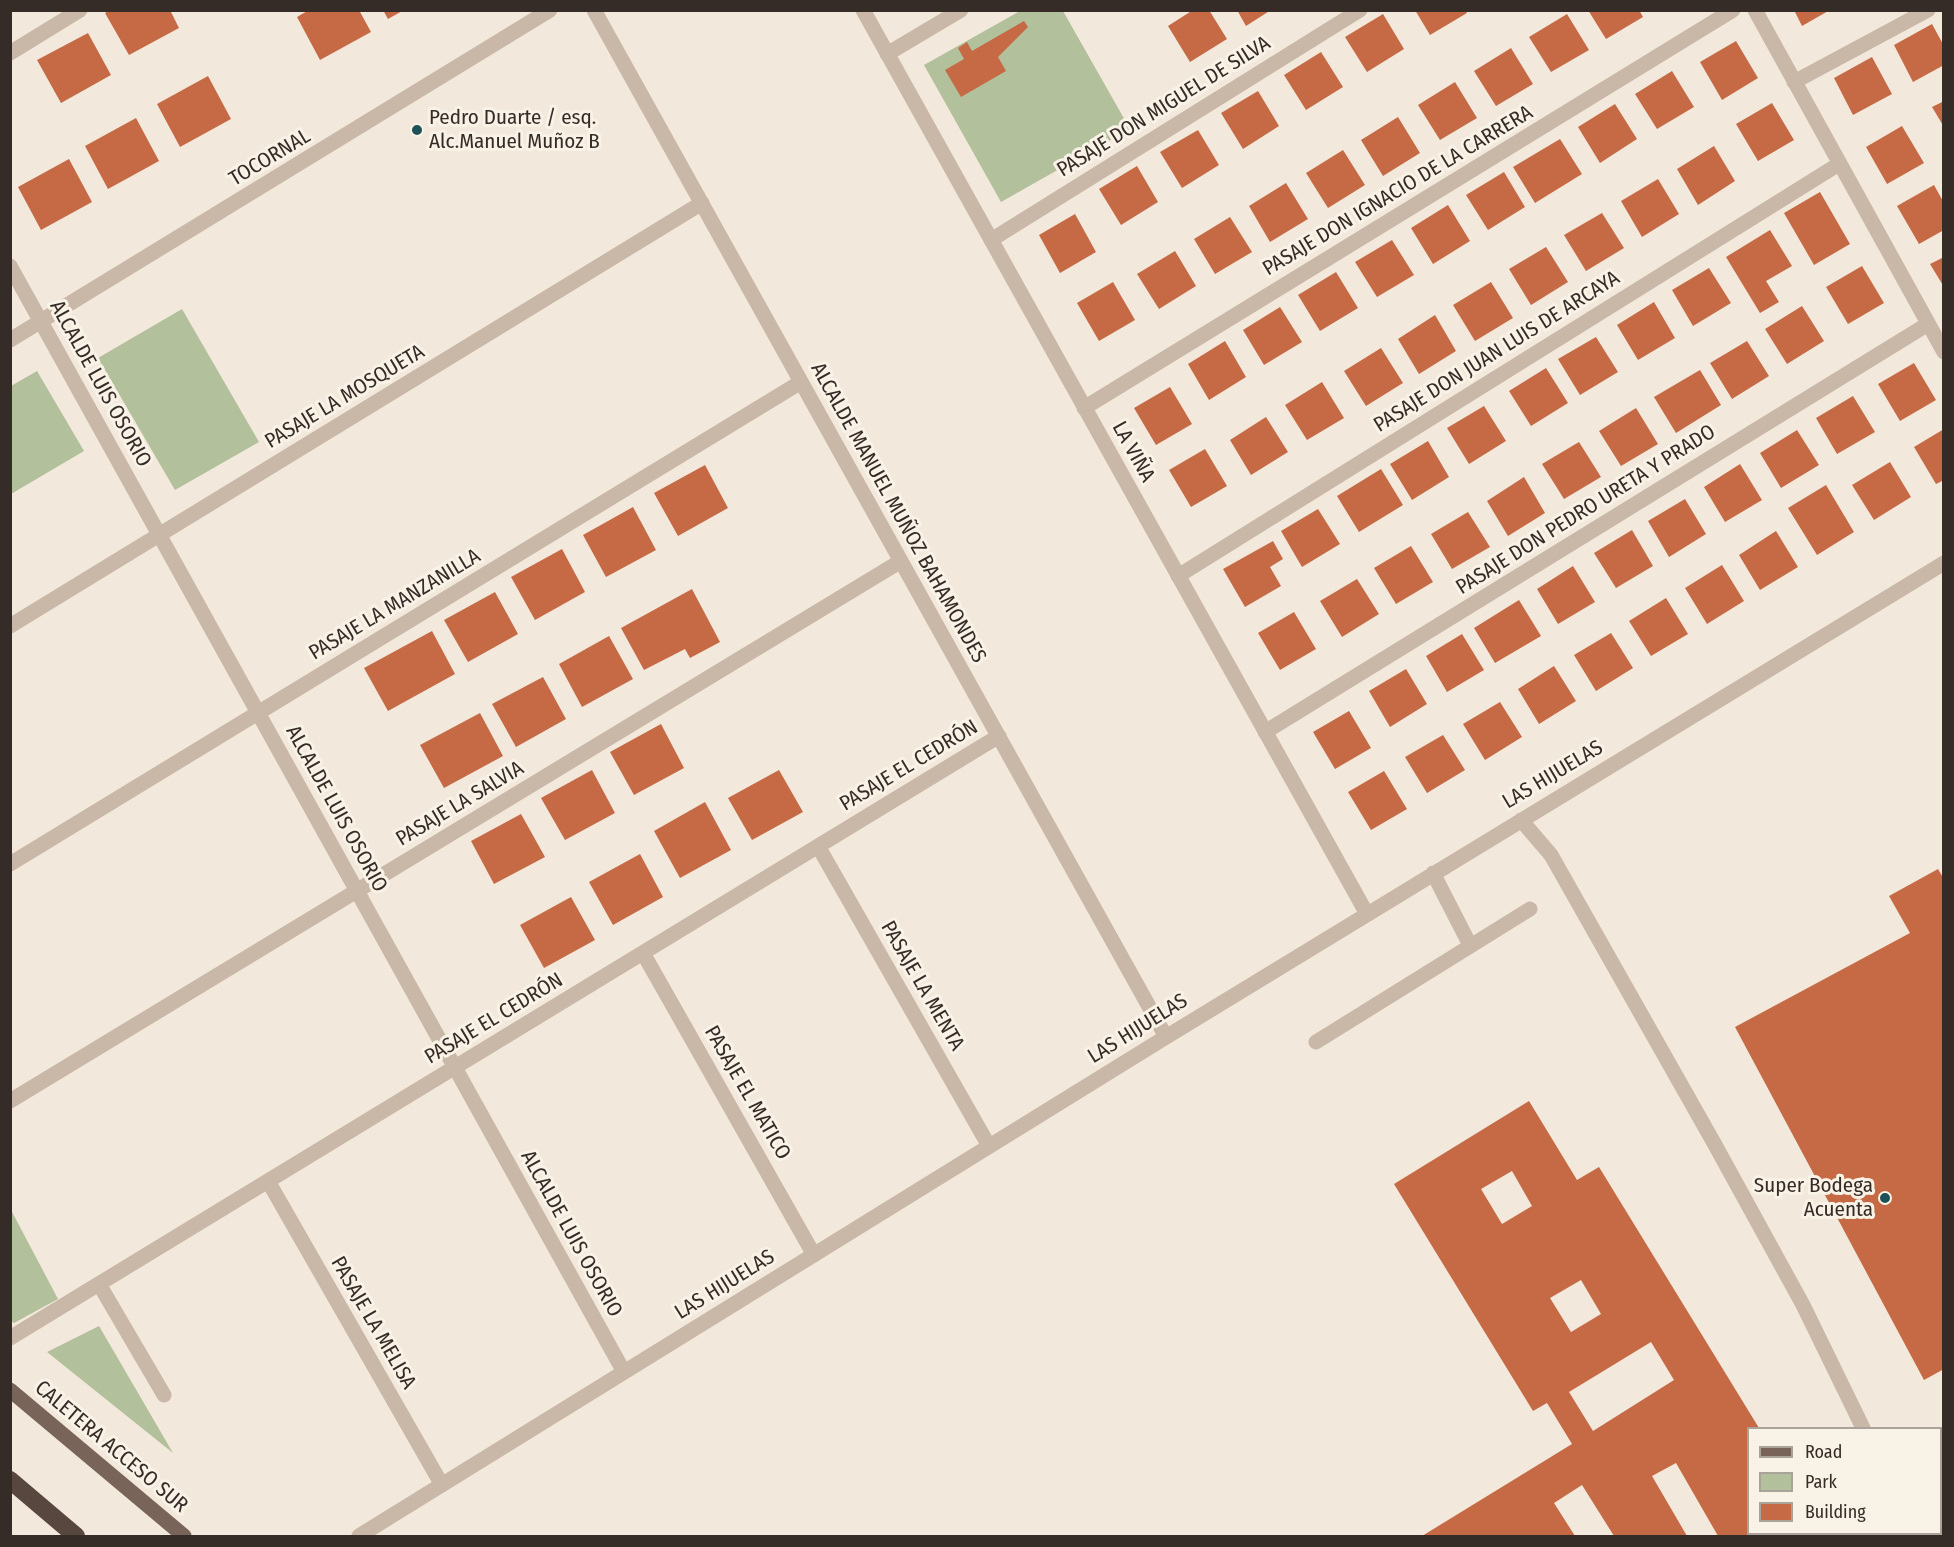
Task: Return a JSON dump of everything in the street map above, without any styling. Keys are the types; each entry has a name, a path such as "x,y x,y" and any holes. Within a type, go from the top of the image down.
{"highway":[{"path":"10,1480 76,1536"}],"main road":[{"name":"CALETERA ACCESO SUR","path":"10,1390 184,1536"}],"street":[{"path":"10,53 80,10"},
{"name":"TOCORNAL","path":"10,340 550,10"},
{"name":"ALCALDE MANUEL MUÑOZ BAHAMONDES","path":"594,10 1166,1036"},
{"name":"LA VIÑA","path":"863,10 1366,914"},
{"path":"887,54 961,10"},
{"name":"PASAJE DON MIGUEL DE SILVA","path":"991,240 1360,10"},
{"name":"PASAJE DON IGNACIO DE LA CARRERA","path":"1084,408 1733,10"},
{"path":"1755,10 1944,352"},
{"path":"1794,82 1928,10"},
{"name":"PASAJE DON JUAN LUIS DE ARCAYA","path":"1178,576 1839,164"},
{"name":"PASAJE LA MOSQUETA","path":"10,626 702,203"},
{"name":"ALCALDE LUIS OSORIO","path":"10,266 624,1372"},
{"name":"PASAJE DON PEDRO URETA Y PRADO","path":"1265,732 1928,324"},
{"name":"PASAJE LA MANZANILLA","path":"10,864 801,382"},
{"name":"PASAJE LA SALVIA","path":"10,1101 901,561"},
{"name":"LAS HIJUELAS","path":"359,1536 1166,1036 1944,563"},
{"name":"PASAJE EL CEDRÓN","path":"10,1338 999,736"},
{"path":"1521,820 1551,855 1714,1143 1803,1305 1863,1427"},
{"name":"PASAJE LA MENTA","path":"818,846 989,1146"},
{"path":"1433,873 1470,945"},
{"path":"1316,1042 1530,909"},
{"name":"PASAJE EL MATICO","path":"643,953 814,1255"},
{"name":"PASAJE LA MELISA","path":"268,1181 442,1485"},
{"path":"99,1284 164,1395"}],"green space":[{"path":"1020,11 1063,11 1130,129 1001,202 924,65"},
{"path":"182,309 259,442 175,490 98,358"},
{"path":"37,371 84,451 11,494 11,386"},
{"path":"11,1210 58,1299 14,1323 10,1320"},
{"path":"99,1326 173,1453 47,1352"}],"building":[{"path":"110,10 170,10 179,28 129,55 105,13"},
{"path":"309,10 359,10 371,32 320,60 297,17"},
{"path":"383,10 404,10 388,19"},
{"path":"1193,10 1209,10 1227,39 1190,62 1168,26"},
{"path":"1237,10 1271,10 1246,26"},
{"path":"1415,10 1465,10 1467,13 1430,35"},
{"path":"1588,10 1639,10 1643,17 1606,39"},
{"path":"1794,10 1830,10 1802,26"},
{"path":"1383,14 1404,49 1367,72 1345,37"},
{"path":"1567,14 1589,50 1551,72 1529,37"},
{"path":"1024,21 1028,27 998,57 1006,71 961,97 945,70 964,59 958,48 967,42 972,51"},
{"path":"1932,24 1944,46 1944,65 1913,82 1894,45"},
{"path":"88,33 111,75 61,103 37,60"},
{"path":"1736,41 1758,78 1722,100 1700,62"},
{"path":"1511,48 1533,84 1496,106 1474,71"},
{"path":"1321,52 1343,87 1306,110 1284,75"},
{"path":"1872,57 1892,94 1853,115 1834,78"},
{"path":"1672,71 1694,107 1657,129 1635,94"},
{"path":"208,76 231,119 180,147 157,104"},
{"path":"1455,82 1477,118 1440,140 1418,105"},
{"path":"1258,91 1279,126 1243,149 1221,113"},
{"path":"1944,101 1944,127 1932,107"},
{"path":"1772,103 1794,140 1758,161 1736,124"},
{"path":"1615,104 1637,139 1600,163 1578,127"},
{"path":"1398,117 1420,153 1383,176 1361,140"},
{"path":"136,118 159,161 108,189 85,146"},
{"path":"1902,126 1924,163 1887,184 1866,147"},
{"path":"1198,130 1219,165 1182,188 1160,152"},
{"path":"1560,139 1582,174 1535,203 1513,167"},
{"path":"1714,146 1735,181 1698,205 1677,169"},
{"path":"1343,150 1365,185 1328,208 1306,173"},
{"path":"69,159 92,202 41,230 18,187"},
{"path":"1137,166 1158,202 1121,225 1099,189"},
{"path":"1504,172 1525,207 1488,230 1466,195"},
{"path":"1658,179 1679,214 1642,237 1621,201"},
{"path":"1286,183 1308,219 1270,242 1249,206"},
{"path":"1934,185 1944,203 1944,230 1919,244 1897,206"},
{"path":"1820,192 1850,244 1814,265 1784,213"},
{"path":"1448,205 1470,241 1433,264 1411,228"},
{"path":"1602,213 1624,248 1586,271 1564,235"},
{"path":"1075,214 1096,252 1060,273 1039,235"},
{"path":"1230,217 1252,252 1215,274 1194,239"},
{"path":"1770,230 1792,266 1766,281 1779,302 1760,313 1726,257"},
{"path":"1392,240 1414,275 1377,297 1355,262"},
{"path":"1546,247 1568,282 1531,305 1509,269"},
{"path":"1175,251 1196,286 1159,309 1137,274"},
{"path":"1944,257 1944,287 1930,264"},
{"path":"1862,266 1884,303 1848,324 1826,287"},
{"path":"1709,268 1731,303 1693,326 1672,290"},
{"path":"1336,272 1358,308 1320,331 1298,295"},
{"path":"1113,282 1135,320 1099,341 1077,303"},
{"path":"1491,282 1513,318 1475,341 1453,305"},
{"path":"1654,302 1675,338 1638,360 1617,325"},
{"path":"1802,306 1824,341 1787,364 1765,329"},
{"path":"1280,307 1302,342 1264,365 1243,330"},
{"path":"1435,315 1456,351 1419,374 1398,339"},
{"path":"1596,337 1618,372 1580,395 1558,359"},
{"path":"1225,341 1246,377 1209,400 1188,364"},
{"path":"1747,341 1769,376 1732,399 1710,363"},
{"path":"1381,348 1403,383 1366,406 1344,371"},
{"path":"1914,363 1936,400 1900,421 1878,384"},
{"path":"1546,368 1568,403 1531,426 1509,391"},
{"path":"1700,370 1721,405 1676,433 1654,397"},
{"path":"1322,382 1344,418 1307,440 1285,405"},
{"path":"1170,387 1192,424 1156,445 1134,408"},
{"path":"1853,396 1875,432 1837,454 1816,418"},
{"path":"1484,406 1506,441 1469,464 1447,428"},
{"path":"1636,408 1658,444 1621,466 1599,431"},
{"path":"1266,417 1288,452 1251,475 1230,440"},
{"path":"1944,429 1944,480 1936,484 1914,447"},
{"path":"1797,430 1819,465 1781,488 1760,453"},
{"path":"1428,441 1449,477 1412,500 1390,464"},
{"path":"1579,442 1601,477 1564,499 1542,464"},
{"path":"1205,449 1227,486 1191,507 1169,470"},
{"path":"1890,462 1911,497 1874,520 1852,485"},
{"path":"1740,464 1762,500 1725,522 1704,487"},
{"path":"705,465 728,508 678,536 654,493"},
{"path":"1381,469 1403,505 1359,532 1337,496"},
{"path":"1524,477 1545,513 1508,536 1487,501"},
{"path":"1826,485 1854,532 1817,555 1788,508"},
{"path":"1685,499 1706,534 1669,557 1648,521"},
{"path":"633,507 656,550 606,577 583,535"},
{"path":"1318,509 1340,544 1302,567 1281,531"},
{"path":"1468,512 1490,547 1452,569 1431,534"},
{"path":"1632,530 1653,566 1616,588 1594,553"},
{"path":"1776,531 1798,567 1760,590 1739,555"},
{"path":"1273,541 1283,559 1270,567 1281,586 1245,607 1223,569"},
{"path":"1411,546 1433,582 1396,604 1374,568"},
{"path":"562,549 585,592 535,620 511,577"},
{"path":"1722,565 1744,601 1707,624 1685,588"},
{"path":"1573,566 1595,602 1558,624 1537,589"},
{"path":"1357,579 1379,614 1342,637 1320,601"},
{"path":"692,589 720,642 690,658 685,649 644,670 621,628"},
{"path":"495,592 518,634 468,662 444,620"},
{"path":"1666,598 1688,634 1651,656 1629,621"},
{"path":"1519,600 1541,636 1495,663 1474,628"},
{"path":"1294,612 1316,649 1280,670 1258,633"},
{"path":"432,631 455,674 388,711 364,668"},
{"path":"1611,633 1633,668 1596,691 1574,655"},
{"path":"1462,634 1484,670 1447,692 1426,656"},
{"path":"609,636 633,679 582,707 559,664"},
{"path":"1554,666 1576,701 1539,724 1518,689"},
{"path":"1406,669 1427,704 1390,727 1369,691"},
{"path":"543,677 566,719 516,747 492,704"},
{"path":"1500,702 1522,737 1485,760 1463,724"},
{"path":"1349,711 1371,748 1335,769 1313,732"},
{"path":"480,713 503,756 444,788 420,745"},
{"path":"661,724 684,768 634,795 610,752"},
{"path":"1443,735 1465,770 1427,793 1405,757"},
{"path":"592,770 615,813 565,840 541,798"},
{"path":"779,770 803,812 752,840 728,798"},
{"path":"1384,771 1407,809 1371,830 1348,792"},
{"path":"705,802 731,850 680,878 654,831"},
{"path":"521,814 545,857 494,884 471,841"},
{"path":"640,854 663,897 613,925 589,882"},
{"name":"Super Bodega Acuenta","path":"1938,869 1944,879 1944,1369 1924,1380 1735,1027 1910,933 1889,896"},
{"path":"571,897 595,940 544,968 520,925"},
{"path":"1529,1101 1577,1180 1599,1167 1758,1427 1747,1427 1747,1535 1827,1536 1718,1536 1676,1463 1652,1476 1687,1536 1614,1536 1582,1485 1554,1503 1575,1536 1422,1536 1572,1444 1547,1403 1533,1411 1394,1184","holes":["1512,1171 1532,1206 1502,1224 1481,1189","1581,1280 1601,1314 1571,1332 1550,1298","1651,1342 1674,1380 1593,1431 1569,1392"]}],"place":[{"name":"Pedro Duarte / esq. Alc.Manuel Muñoz B","path":"417,130"},
{"name":"Super Bodega Acuenta","path":"1885,1198"}]}
